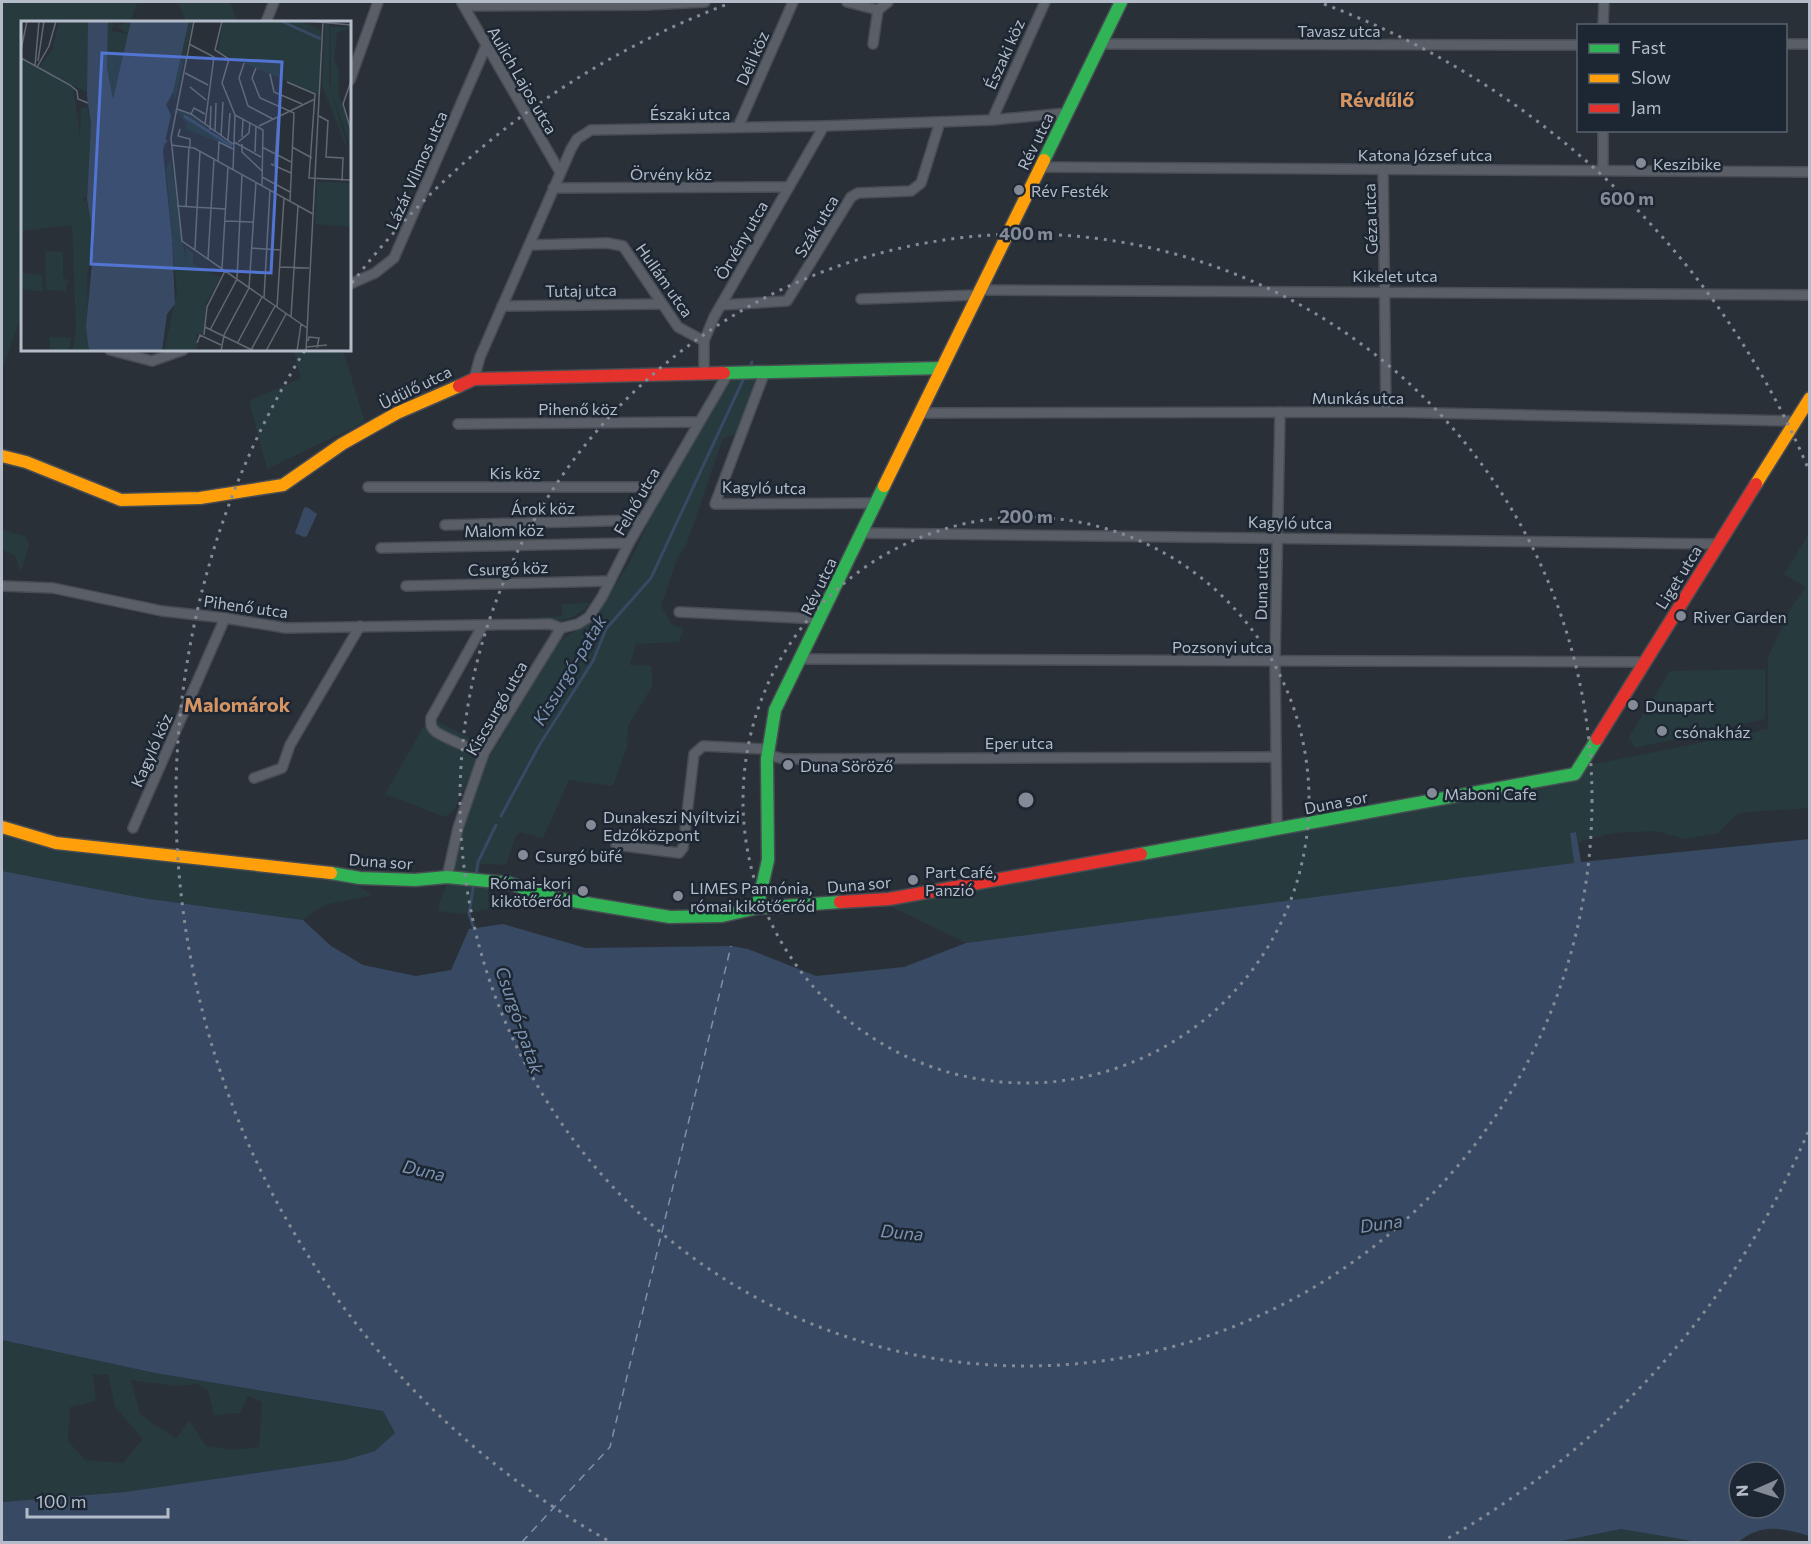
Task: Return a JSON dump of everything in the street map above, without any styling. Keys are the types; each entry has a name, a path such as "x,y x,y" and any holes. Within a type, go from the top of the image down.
{"street":[{"path":"266,21 274,2"},
{"path":"351,77 378,2"},
{"path":"463,4 646,5 705,2"},
{"name":"Déli köz","path":"738,128 793,2"},
{"path":"847,2 878,10"},
{"path":"873,44 878,10 888,2"},
{"name":"Északi köz","path":"992,120 1045,2"},
{"name":"Rév utca","path":"757,908 768,874 766,749 775,710 1121,2"},
{"path":"1603,24 1604,2"},
{"name":"Aulich Lajos utca","path":"463,4 560,172"},
{"name":"Tavasz utca","path":"1100,44 1577,45"},
{"path":"1787,44 1809,44"},
{"name":"Lázár Vilmos utca","path":"351,284 375,273 394,258 486,46"},
{"name":"Északi utca","path":"474,379 475,368 560,172 577,140 591,129 738,128 940,122 992,120 1067,112"},
{"name":"Szák utca","path":"721,305 787,301 851,197 858,192 911,191 921,183 940,122"},
{"name":"Örvény utca","path":"704,374 704,341 721,305 824,126"},
{"path":"1603,132 1603,170"},
{"name":"Katona József utca","path":"1040,167 1809,172"},
{"name":"Géza utca","path":"1383,169 1387,290 1386,412"},
{"name":"Örvény köz","path":"553,188 789,187"},
{"name":"Hullám utca","path":"529,245 607,243 623,246 678,327 704,341"},
{"name":"Kikelet utca","path":"979,292 1387,290 1809,295"},
{"path":"861,299 979,292"},
{"name":"Tutaj utca","path":"502,306 661,304"},
{"path":"114,351 152,361 180,351"},
{"name":"Üdülő utca","path":"2,456 26,462 121,500 200,498 272,488 295,478 342,444 397,412 474,379 727,375 942,368"},
{"name":"Kagyló utca","path":"764,374 715,504 876,503"},
{"name":"Felhő utca","path":"561,628 578,624 589,617 641,520 727,375"},
{"name":"Liget utca","path":"1575,774 1809,398"},
{"name":"Duna utca","path":"1277,830 1275,661 1280,412"},
{"name":"Munkás utca","path":"920,413 1386,412 1795,421"},
{"name":"Pihenő köz","path":"458,424 699,422"},
{"name":"Kis köz","path":"368,487 661,487"},
{"name":"Árok köz","path":"445,525 641,520"},
{"name":"Kagyló utca","path":"861,533 1718,544"},
{"name":"Malom köz","path":"381,548 629,543"},
{"name":"Csurgó köz","path":"406,586 610,581"},
{"name":"Pihenő utca","path":"2,586 53,588 162,611 286,628 550,624 561,628"},
{"path":"679,612 820,619"},
{"name":"Kagyló köz","path":"133,828 225,618"},
{"path":"483,625 431,718 431,727 436,733 450,737 471,751 484,753"},
{"path":"254,778 282,768 290,745 360,626"},
{"name":"Kiscsurgó utca","path":"447,877 465,804 484,753 561,628"},
{"name":"Pozsonyi utca","path":"800,659 1645,662"},
{"name":"Eper utca","path":"616,845 679,853 683,848 694,754 697,748 703,746 766,749 772,756 803,760 1276,757"},
{"name":"Duna sor","path":"2,827 56,843 307,869 360,878 475,879 508,883 555,898 670,917 722,916 757,908 889,899 1575,774"}],"green space":[{"path":"2,2 138,2 130,21 21,21 21,316 2,370"},
{"path":"178,2 230,2 237,21 186,21"},
{"path":"293,351 343,351 365,422 267,469 249,401 301,378"},
{"path":"733,375 756,376 738,433 723,438 686,546 677,558 661,606 672,625 684,628 679,642 636,644 630,665 651,666 653,685 628,726 627,746 613,786 569,780 543,838 521,832 516,836 506,865 481,864 479,872 482,885 488,889 488,909 463,914 439,911 439,903 455,865 466,821 487,761 560,641 592,620 607,598 629,563 657,504"},
{"path":"2,530 25,536 29,544 21,572 15,556 2,549"},
{"path":"1809,534 1809,808 1738,813 1718,833 1686,839 1655,831 1613,833 1578,842 1576,832 1571,833 1574,863 1037,936 966,943 890,906 1768,729 1768,657 1792,606 1806,587 1784,574"},
{"path":"590,603 579,613 567,619 539,620 539,617 562,616 562,604"},
{"path":"1765,669 1765,719 1635,748 1629,737 1670,671"},
{"path":"429,717 484,745 454,810 445,817 385,794"},
{"path":"2,835 51,846 341,875 372,895 324,905 303,920 143,898 2,871"},
{"path":"2,1340 155,1373 383,1411 395,1433 375,1451 345,1460 125,1492 2,1502","holes":["93,1374 108,1375 115,1407 143,1439 123,1463 85,1460 68,1441 70,1407 96,1401","131,1380 177,1386 198,1384 208,1390 214,1415 240,1413 248,1396 262,1402 259,1447 233,1450 206,1446 189,1420 176,1439 140,1414"]},
{"path":"1621,1529 1698,1542 1556,1542"}],"water":[{"path":"307,507 317,514 307,536 304,537 295,533 304,508"},
{"name":"Duna","path":"1576,832 1581,862 1809,839 1809,1536 1772,1529 1755,1532 1739,1542 1698,1542 1621,1529 1556,1542 2,1542 2,1502 125,1492 345,1460 375,1451 395,1433 383,1411 155,1373 2,1340 2,871 143,898 303,920 331,946 363,965 416,976 451,970 469,929 503,924 586,948 731,946 748,949 816,976 904,967 966,943 1574,863 1570,833"}],"waterway":[{"name":"Kissurgó-patak","path":"501,816 540,744 593,661 606,629 651,578 743,380"},
{"name":"Csurgó-patak","path":"476,875 478,862 496,825"},
{"name":"Csurgó-patak","path":"474,882 469,914 475,931"}],"ferry route":[{"path":"522,1542 610,1447 731,946"}],"traffic: fast":[{"path":"1044,160 1121,2"},
{"path":"724,373 942,368"},
{"path":"757,908 768,860 767,759 775,710 884,486"},
{"path":"1141,854 1575,774 1597,739"},
{"path":"331,873 360,878 415,880 447,877 508,883 555,898 670,917 722,916 757,908 840,902"}],"traffic: slow":[{"path":"884,486 1044,160"},
{"path":"2,456 26,462 121,500 200,498 283,485 342,444 397,413 459,386"},
{"path":"1756,484 1810,398"},
{"path":"2,827 56,843 331,873"}],"traffic: jam":[{"path":"459,386 474,379 724,373"},
{"path":"1597,739 1756,484"},
{"path":"840,902 889,899 1141,854"}],"place":[{"name":"Keszibike","path":"1641,163"},
{"name":"Rév Festék","path":"1019,190"},
{"name":"River Garden","path":"1681,616"},
{"name":"Dunapart","path":"1633,705"},
{"name":"csónakház","path":"1662,731"},
{"name":"Duna Söröző","path":"788,765"},
{"name":"Maboni Cafe","path":"1432,793"},
{"name":"Dunakeszi Nyíltvizi Edzőközpont","path":"591,825"},
{"name":"Csurgó büfé","path":"523,855"},
{"name":"Part Café, Panzió","path":"913,880"},
{"name":"Római-kori kikötőerőd","path":"583,891"},
{"name":"LIMES Pannónia, római kikötőerőd","path":"678,896"}],"district":[{"name":"Révdűlő","path":"1377,99"},
{"name":"Malomárok","path":"237,704"}]}
